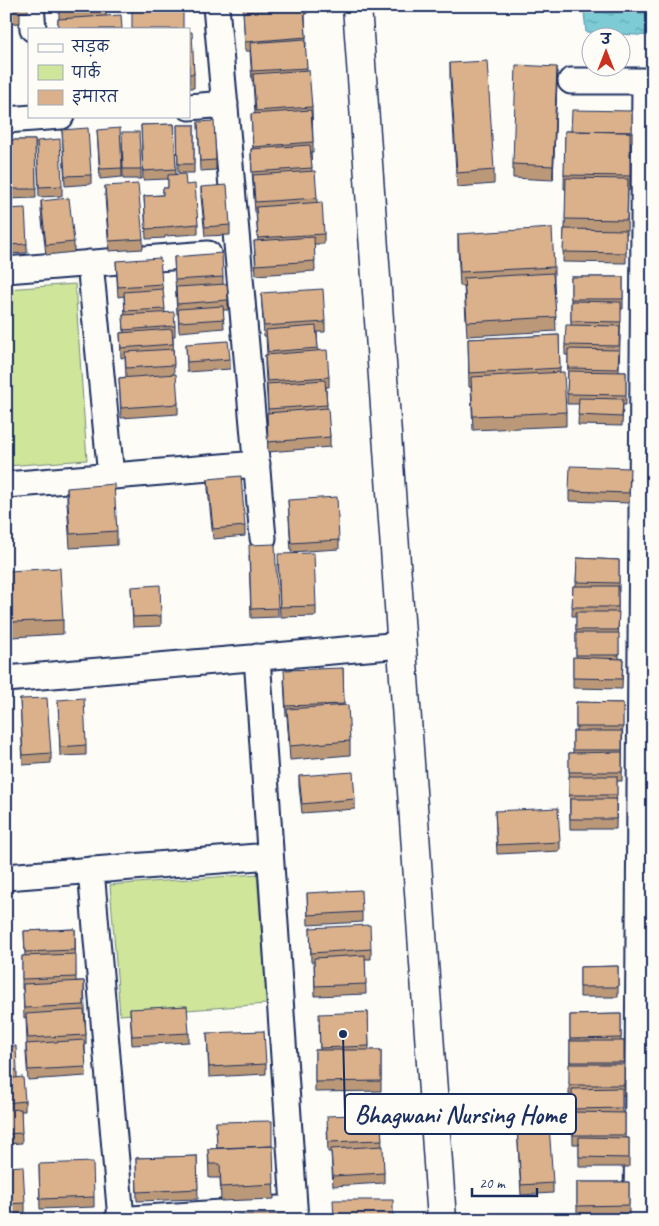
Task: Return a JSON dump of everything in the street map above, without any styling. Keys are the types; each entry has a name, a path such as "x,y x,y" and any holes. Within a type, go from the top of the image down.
{"street":[{"path":"31,6 33,28"},
{"path":"216,6 263,538"},
{"path":"357,6 442,1220"},
{"path":"571,81 649,81 637,1220"},
{"path":"190,107 225,104"},
{"path":"6,120 33,118"},
{"path":"6,270 238,252"},
{"path":"90,263 111,476"},
{"path":"6,485 257,464"},
{"path":"6,679 402,645"},
{"path":"117,1220 294,1214 257,658"},
{"path":"6,877 270,856"},
{"path":"90,870 121,1220"}],"green space":[{"path":"75,284 87,460 6,466 6,289"},
{"path":"257,874 267,1004 120,1015 110,885"}],"water":[{"path":"564,6 653,6 653,36 632,35 632,28 586,28 584,12 564,10"}],"building":[{"path":"6,6 20,6 20,9 6,10"},
{"path":"59,6 106,6 106,9 60,11"},
{"path":"183,6 183,28 132,28 132,7"},
{"path":"304,8 306,37 245,42 243,12"},
{"path":"121,15 122,28 58,28 58,19"},
{"path":"190,32 192,32 194,74 190,74"},
{"path":"305,39 307,68 252,71 250,43"},
{"path":"487,61 494,170 457,173 450,63"},
{"path":"516,65 557,67 553,166 513,164"},
{"path":"309,70 312,107 256,111 253,74"},
{"path":"311,110 313,142 253,147 251,114"},
{"path":"572,110 632,111 632,132 571,131"},
{"path":"214,121 216,160 200,161 198,122"},
{"path":"174,124 176,169 143,171 141,125"},
{"path":"177,125 194,125 194,164 178,164"},
{"path":"88,128 91,175 65,176 62,130"},
{"path":"120,128 122,168 100,169 97,130"},
{"path":"565,131 630,132 630,176 564,175"},
{"path":"122,132 139,132 141,169 123,169"},
{"path":"60,139 62,186 39,187 37,141"},
{"path":"6,140 35,140 36,189 6,189"},
{"path":"310,145 312,168 252,172 251,149"},
{"path":"315,171 317,198 255,202 253,175"},
{"path":"185,174 186,185 195,184 198,224 146,229 144,196 163,195 163,188 168,188 168,175"},
{"path":"566,178 628,179 627,220 565,219"},
{"path":"138,184 143,239 109,241 105,186"},
{"path":"227,185 230,225 205,227 201,187"},
{"path":"69,198 74,242 46,245 41,201"},
{"path":"322,202 324,234 258,238 256,207"},
{"path":"25,208 27,244 6,245 6,209"},
{"path":"552,228 554,267 460,272 458,234"},
{"path":"564,229 626,230 626,253 563,252"},
{"path":"314,237 315,261 256,265 254,241"},
{"path":"222,253 223,277 175,280 174,257"},
{"path":"160,258 162,284 118,287 116,261"},
{"path":"553,273 556,317 467,322 464,278"},
{"path":"571,277 623,277 623,299 571,299"},
{"path":"227,284 228,300 177,304 176,287"},
{"path":"163,289 165,309 125,311 124,292"},
{"path":"323,289 325,322 264,326 261,293"},
{"path":"571,301 621,302 621,322 571,321"},
{"path":"223,306 224,319 179,322 178,309"},
{"path":"174,312 175,326 124,330 123,315"},
{"path":"566,325 620,326 619,346 565,345"},
{"path":"316,326 318,348 268,352 266,330"},
{"path":"172,329 173,344 121,348 120,333"},
{"path":"559,335 560,368 469,373 468,339"},
{"path":"228,341 230,359 187,362 186,344"},
{"path":"173,349 174,365 126,368 125,352"},
{"path":"568,349 619,350 618,369 568,368"},
{"path":"327,350 329,377 267,381 265,355"},
{"path":"568,371 626,372 626,395 567,394"},
{"path":"564,372 566,412 473,416 471,377"},
{"path":"176,374 178,404 121,408 119,378"},
{"path":"325,380 327,405 268,409 267,384"},
{"path":"579,398 623,399 622,417 578,415"},
{"path":"328,408 330,437 268,442 267,413"},
{"path":"570,466 630,468 629,493 569,491"},
{"path":"241,476 245,526 213,529 208,479"},
{"path":"114,484 117,531 70,534 67,488"},
{"path":"337,497 339,540 291,543 288,500"},
{"path":"275,544 278,608 251,609 249,545"},
{"path":"314,553 316,606 280,607 278,554"},
{"path":"577,558 619,560 619,583 576,582"},
{"path":"60,568 63,620 12,622 9,571"},
{"path":"160,585 161,616 133,617 131,587"},
{"path":"573,586 618,586 618,607 572,607"},
{"path":"576,612 619,612 618,630 576,630"},
{"path":"576,633 619,633 619,655 576,655"},
{"path":"573,657 623,659 622,679 573,678"},
{"path":"343,668 344,704 286,706 284,670"},
{"path":"47,698 51,753 23,755 20,699"},
{"path":"84,698 86,745 60,747 58,700"},
{"path":"576,702 623,703 623,727 576,727"},
{"path":"348,705 350,741 290,746 287,709"},
{"path":"573,731 622,731 622,750 573,750"},
{"path":"622,752 622,772 569,772 569,753"},
{"path":"353,772 355,799 302,804 299,776"},
{"path":"569,776 617,776 617,795 569,795"},
{"path":"6,790 10,830 6,831"},
{"path":"570,799 616,799 616,819 570,819"},
{"path":"558,808 560,842 497,845 495,811"},
{"path":"361,890 362,912 308,915 307,893"},
{"path":"370,925 371,949 311,953 310,928"},
{"path":"75,929 75,950 25,952 24,931"},
{"path":"76,954 76,977 22,979 22,956"},
{"path":"365,955 366,984 315,986 314,958"},
{"path":"618,966 618,987 580,987 580,967"},
{"path":"84,981 84,1005 24,1008 23,984"},
{"path":"6,988 8,988 9,1018 6,1018"},
{"path":"187,1006 189,1033 132,1036 130,1009"},
{"path":"84,1010 86,1035 28,1038 26,1014"},
{"path":"368,1012 369,1046 320,1048 319,1014"},
{"path":"621,1014 621,1038 570,1039 570,1015"},
{"path":"264,1031 266,1064 209,1067 207,1033"},
{"path":"84,1040 86,1067 28,1070 26,1044"},
{"path":"570,1041 624,1041 624,1062 570,1062"},
{"path":"6,1046 16,1046 17,1070 6,1070"},
{"path":"315,1050 381,1050 381,1081 315,1082"},
{"path":"569,1064 624,1064 624,1085 569,1085"},
{"path":"23,1077 25,1101 6,1103 6,1079"},
{"path":"622,1088 622,1108 573,1109 572,1089"},
{"path":"21,1109 22,1133 6,1134 6,1110"},
{"path":"573,1112 625,1113 625,1135 573,1135"},
{"path":"380,1114 382,1140 328,1142 327,1116"},
{"path":"272,1121 272,1146 217,1148 216,1122"},
{"path":"549,1125 553,1183 521,1185 517,1127"},
{"path":"579,1137 629,1138 629,1158 579,1157"},
{"path":"273,1146 274,1184 221,1187 220,1164 209,1164 208,1149"},
{"path":"383,1146 384,1173 333,1176 331,1149"},
{"path":"197,1156 198,1189 137,1192 136,1158"},
{"path":"93,1162 94,1197 40,1199 39,1164"},
{"path":"23,1166 25,1203 6,1204 6,1167"},
{"path":"577,1182 629,1182 629,1205 577,1206"},
{"path":"333,1200 393,1200 393,1220 334,1220"},
{"path":"287,1214 287,1220 237,1220 237,1215"}],"place":[{"name":"Bhagwani Nursing Home","path":"343,1034"}]}
